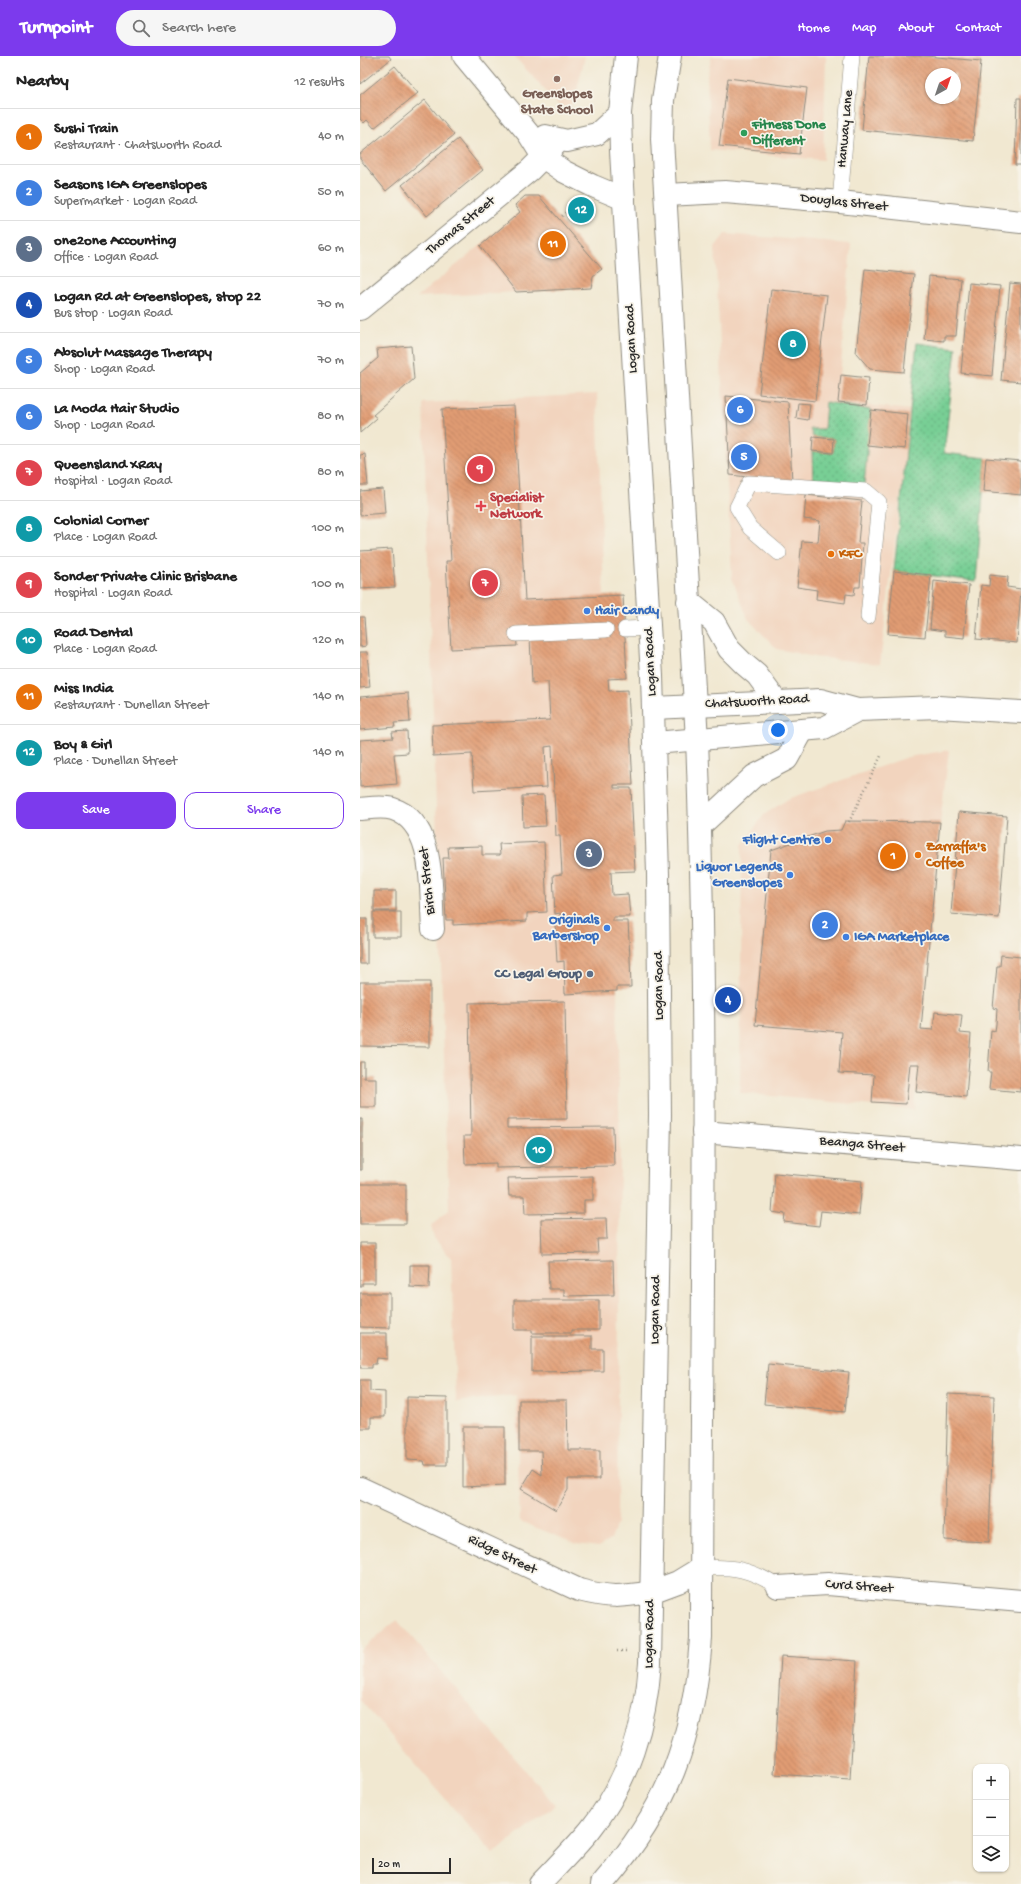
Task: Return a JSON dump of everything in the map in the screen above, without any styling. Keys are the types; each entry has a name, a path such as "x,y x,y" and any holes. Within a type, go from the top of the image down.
{"main road":[{"path":"464,56 528,133 543,157 563,171 593,186 624,198"},
{"name":"Logan Road","path":"540,1884 578,1844 598,1819 616,1789 633,1751 643,1719 649,1682 660,1114 654,708 620,113 626,56"},
{"path":"602,1884 626,1856 649,1822 667,1789 680,1757 698,1676 701,1638 703,1132 700,826 697,740 662,139 663,100 670,56"},
{"path":"528,133 567,141 597,134 620,113"},
{"name":"Thomas Street","path":"360,309 504,191 560,140"},
{"name":"Douglas Street","path":"666,195 725,192 840,202 1021,222"},
{"path":"688,601 714,622 729,649 757,675 776,701"},
{"name":"Chatsworth Road","path":"654,708 821,700 858,710 938,706 1021,712"},
{"name":"Chatsworth Road","path":"654,743 824,728 858,710"},
{"path":"700,826 754,776 787,759 803,730"},
{"name":"Birch Street","path":"360,809 383,807 402,813 417,827 422,835 428,858 433,929"},
{"name":"Beanga Street","path":"703,1132 1021,1159"},
{"name":"Ridge Street","path":"360,1488 579,1590 607,1597 627,1596 651,1592 678,1582 701,1568"},
{"name":"Curd Street","path":"778,1587 828,1584 1021,1601"}],"lane":[{"name":"Hanway Lane","path":"840,202 852,56"},
{"path":"779,553 750,528 737,507 749,483 866,491 878,502 868,617"},
{"path":"625,629 649,628"},
{"path":"516,634 606,630"},
{"name":"Curd Street","path":"701,1568 719,1566 745,1570 757,1574 778,1587"}],"path":[{"path":"562,216 571,208"},
{"path":"849,822 881,756"}],"shaded area":[{"name":"Greenslopes State School","path":"514,56 585,56 574,103 561,108"},
{"path":"712,56 826,56 823,160 710,150 707,76"},
{"path":"529,205 516,292 417,297 480,246"},
{"path":"725,234 851,244 838,402 911,410 880,664 815,657 777,649 748,619 732,578 715,247"},
{"path":"597,394 604,596 619,871 611,872 617,987 620,1170 617,1523 611,1539 598,1547 577,1544 520,1521 516,1395 456,1402 451,1258 434,1238 431,1226 449,1210 423,403"},
{"name":"IGA Marketplace","path":"949,750 940,823 914,1110 740,1093 742,845 764,815 788,799 908,757"},
{"path":"397,1620 555,1805 493,1854 360,1700 360,1651"}],"green space":[{"path":"917,343 956,348 944,453 986,458 976,581 894,571"},
{"path":"826,402 871,410 864,485 813,480 812,451 833,453 834,439 813,437 810,429 824,429"}],"building":[{"path":"360,56 389,56 391,59 360,84"},
{"path":"869,56 926,56 981,61 973,141 862,130"},
{"path":"395,66 418,93 374,128 367,120 364,123 360,119 360,95"},
{"path":"728,78 807,88 799,154 719,146"},
{"path":"1017,98 1021,98 1021,165 1015,165"},
{"path":"425,100 454,135 386,191 360,159 360,154"},
{"path":"458,139 483,170 427,216 402,185"},
{"path":"525,196 539,196 602,269 593,276 591,288 516,292 480,246 520,212 515,205"},
{"path":"865,269 914,274 904,372 870,369 856,353"},
{"path":"929,276 961,279 956,336 944,336 944,341 924,339"},
{"path":"969,283 1000,286 992,376 961,373"},
{"path":"1010,283 1021,284 1021,382 1001,380"},
{"path":"771,289 827,295 815,401 759,394"},
{"path":"411,346 414,379 373,415 377,418 360,433 360,373 378,358 377,349"},
{"path":"841,375 869,378 867,405 838,402"},
{"path":"726,396 788,402 792,482 730,475"},
{"path":"798,403 810,404 808,420 796,418"},
{"path":"514,406 525,600 623,595 627,678 608,679 609,691 628,690 633,785 614,785 614,788 631,788 635,871 611,872 612,895 628,894 630,917 613,917 613,921 628,921 630,958 631,987 617,987 617,991 565,994 564,961 557,962 555,924 560,924 560,913 555,914 553,875 562,874 560,836 556,836 552,746 545,747 547,787 474,791 472,754 433,756 432,725 550,720 548,682 532,683 530,637 516,630 517,646 451,649 446,561 451,561 442,409"},
{"path":"871,410 908,414 905,449 867,445"},
{"path":"813,437 834,439 833,453 812,451"},
{"path":"365,454 368,485 360,485 360,455"},
{"path":"986,458 1021,461 1021,495 983,491"},
{"path":"383,489 385,513 360,515 360,491"},
{"name":"KFC","path":"806,495 862,501 858,543 863,543 860,587 855,587 854,595 846,594 845,603 816,599 817,590 797,587 802,541 818,542 820,521 804,519"},
{"path":"392,549 395,587 360,589 360,551"},
{"path":"894,571 931,575 925,637 888,634"},
{"path":"990,575 1008,577 1007,587 1021,589 1017,643 976,639 981,585 989,586"},
{"path":"934,581 969,585 964,638 945,636 945,631 930,629"},
{"path":"360,617 364,617 366,646 360,647"},
{"path":"360,652 367,652 370,687 360,688"},
{"path":"408,693 410,722 394,723 395,727 360,730 360,697"},
{"path":"407,731 408,753 394,754 397,784 360,787 360,740 393,738 392,732"},
{"path":"544,795 546,826 523,827 522,796"},
{"path":"959,812 1007,816 999,918 951,914"},
{"name":"IGA Marketplace","path":"845,821 940,822 921,1029 933,1030 935,1012 962,1015 960,1033 971,1034 966,1097 916,1092 919,1064 910,1064 906,1104 872,1102 874,1075 839,1073 842,1032 755,1025 771,850 825,831 841,830"},
{"path":"544,842 547,912 527,913 527,921 453,925 453,920 446,920 443,858 449,858 448,847 482,846 482,855 500,855 499,844"},
{"path":"374,891 396,891 396,911 374,911"},
{"path":"373,912 401,912 401,937 373,937"},
{"path":"360,919 367,919 367,964 360,964"},
{"path":"1001,955 1021,957 1021,1092 989,1089 991,1072 988,1072 991,1030 995,1031 996,1024 997,1009 993,1008 997,966 1000,966"},
{"path":"360,982 430,982 430,1047 360,1046"},
{"path":"565,1001 567,1119 507,1120 507,1128 613,1127 614,1166 496,1168 496,1163 465,1164 464,1136 471,1136 469,1003"},
{"path":"360,1062 364,1062 364,1078 376,1078 376,1107 360,1107"},
{"path":"360,1119 362,1119 362,1170 360,1170"},
{"path":"775,1173 862,1181 859,1215 821,1211 819,1226 784,1222 785,1214 772,1212"},
{"path":"593,1176 593,1200 584,1200 584,1213 525,1214 524,1196 509,1196 508,1178"},
{"path":"360,1184 406,1184 406,1224 360,1224"},
{"path":"606,1218 607,1239 597,1239 598,1253 542,1254 541,1219"},
{"path":"360,1243 375,1243 375,1283 362,1283 362,1287 360,1287"},
{"path":"613,1260 614,1295 564,1296 564,1289 549,1289 548,1261"},
{"path":"410,1265 430,1265 429,1288 410,1287"},
{"path":"360,1293 390,1293 390,1328 360,1327"},
{"path":"514,1300 599,1300 599,1330 572,1330 572,1333 532,1333 532,1330 514,1330"},
{"path":"360,1333 387,1333 387,1359 377,1358 376,1364 372,1364 372,1368 360,1368"},
{"path":"532,1336 592,1336 592,1349 603,1349 603,1371 532,1372"},
{"path":"768,1364 849,1372 845,1412 764,1404"},
{"path":"360,1380 370,1380 370,1391 385,1392 385,1417 371,1417 371,1428 360,1428"},
{"path":"948,1394 994,1396 989,1542 944,1540"},
{"path":"407,1397 447,1398 447,1465 425,1465 424,1461 407,1460"},
{"path":"519,1400 567,1400 568,1450 600,1450 600,1479 568,1479 568,1490 556,1510 521,1489 533,1469 542,1475 541,1451 519,1451"},
{"path":"463,1427 505,1427 505,1485 463,1487"},
{"path":"781,1656 857,1661 850,1779 774,1774"}],"place":[{"name":"Greenslopes State School","path":"557,79"},
{"name":"Fitness Done Different","path":"744,133"},
{"name":"Boy & Girl","path":"581,210"},
{"name":"Miss India","path":"553,244"},
{"name":"Colonial Corner","path":"793,344"},
{"name":"La Moda Hair Studio","path":"740,410"},
{"name":"Absolut Massage Therapy","path":"744,457"},
{"name":"Sonder Private Clinic Brisbane","path":"480,469"},
{"name":"Specialist Network","path":"481,506"},
{"name":"KFC","path":"831,554"},
{"name":"Queensland XRay","path":"485,583"},
{"name":"Hair Candy","path":"587,611"},
{"name":"Flight Centre","path":"828,840"},
{"name":"one2one Accounting","path":"589,854"},
{"name":"Zarraffa's Coffee","path":"918,855"},
{"name":"Sushi Train","path":"893,856"},
{"name":"Liquor Legends Greenslopes","path":"790,875"},
{"name":"Seasons IGA Greenslopes","path":"825,925"},
{"name":"Originals Barbershop","path":"607,928"},
{"name":"IGA Marketplace","path":"846,937"},
{"name":"CC Legal Group","path":"590,974"},
{"name":"Logan Rd at Greenslopes, stop 22","path":"728,1000"},
{"name":"Road Dental","path":"539,1150"}]}
